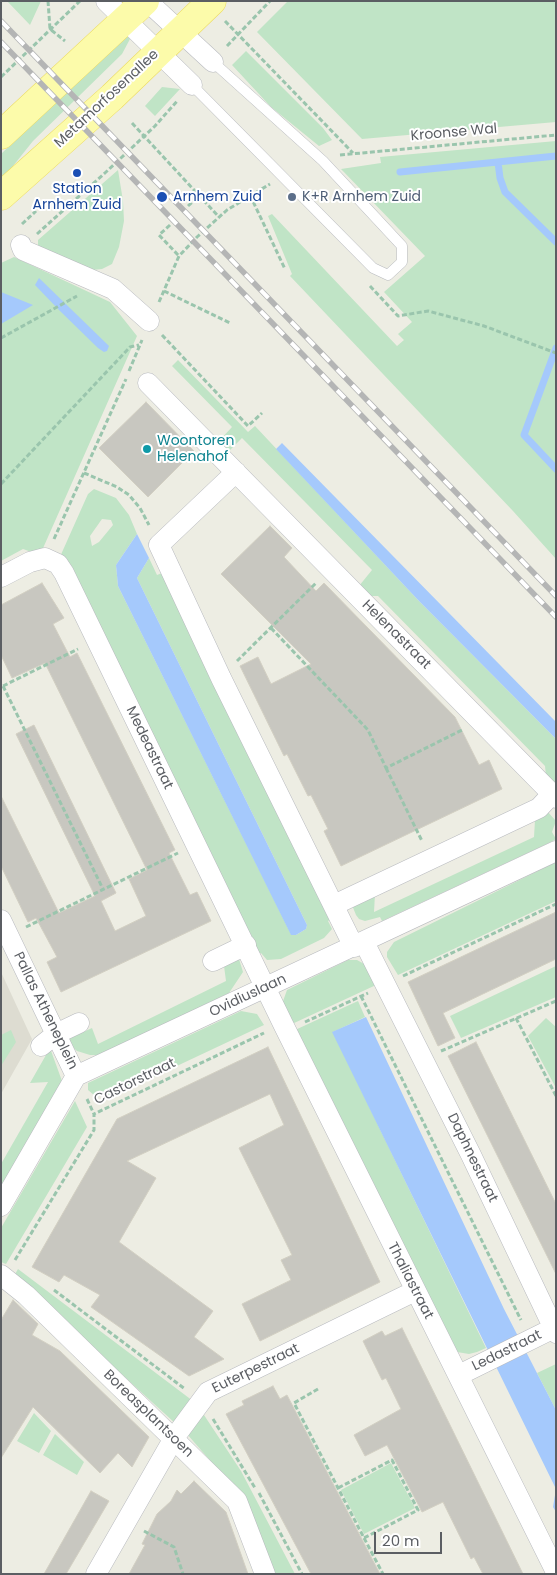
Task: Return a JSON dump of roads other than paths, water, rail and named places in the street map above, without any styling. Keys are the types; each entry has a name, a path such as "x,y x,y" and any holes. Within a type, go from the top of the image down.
{"main road":[{"path":"1,135 146,1"},
{"name":"Metamorfosenallee","path":"1,196 212,1"}],"street":[{"path":"106,1 192,85"},
{"path":"146,1 213,62"},
{"path":"21,245 23,250 113,290 149,322"},
{"name":"Helenastraat","path":"148,384 554,796"},
{"path":"236,472 159,545 221,678 334,905 359,945"},
{"name":"Medeastraat","path":"1,577 30,562 46,558 58,564 64,573 266,988"},
{"path":"334,905 538,808 554,796"},
{"name":"Ovidiuslaan","path":"76,1076 556,851"},
{"name":"Pallas Atheneplein","path":"5,928 48,1040 76,1076"},
{"path":"213,961 246,945"},
{"name":"Daphnestraat","path":"359,945 386,984 555,1330"},
{"name":"Thaliastraat","path":"266,988 556,1572"},
{"path":"48,1040 79,1023"},
{"path":"1,1206 76,1076"},
{"name":"Boreasplantsoen","path":"4,1276 174,1438 237,1501 265,1574"},
{"name":"Euterpestraat","path":"96,1574 174,1438 208,1392 415,1291"},
{"name":"Ledastraat","path":"459,1375 531,1339 555,1330"}],"lane":[{"path":"192,85 373,268 388,275 402,262 402,246 323,161 213,62"}],"water":[{"path":"39,278 109,346 107,351 104,352 98,348 35,285"},
{"path":"1,292 33,305 1,324"},
{"path":"282,443 556,722 556,739 418,600 276,449"},
{"path":"137,534 149,558 137,578 307,925 306,929 296,935 291,935 118,586 116,565"},
{"path":"366,1017 504,1309 556,1410 556,1489 332,1032"},
{"path":"556,1489 556,1512 553,1507"}],"waterway":[{"path":"400,172 556,156"},
{"path":"498,162 500,178 505,192 556,242"},
{"path":"556,348 524,435 556,469"}],"railway":[{"path":"1,21 556,596"},
{"path":"1,42 556,617"}],"place":[{"name":"Station Arnhem Zuid","path":"77,173"},
{"name":"Arnhem Zuid","path":"162,197"},
{"name":"K+R Arnhem Zuid","path":"292,197"},
{"name":"Woontoren Helenahof","path":"147,449"}]}
